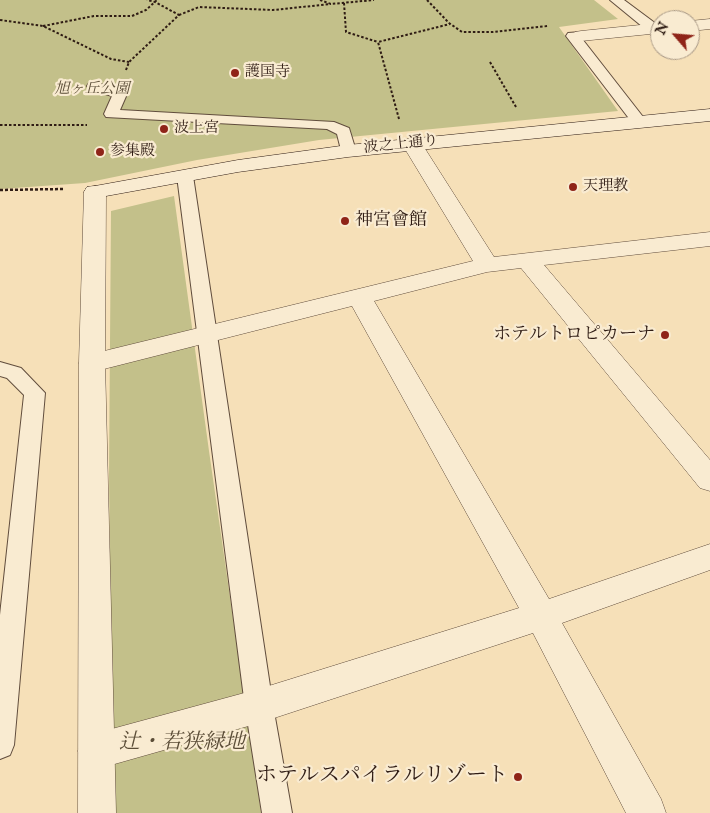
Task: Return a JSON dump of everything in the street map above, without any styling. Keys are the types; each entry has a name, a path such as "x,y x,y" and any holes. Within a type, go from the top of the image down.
{"street":[{"path":"580,36 650,30"},
{"name":"波之上通り","path":"92,363 95,192 184,176 348,151 710,116"},
{"path":"412,144 487,264"},
{"path":"97,813 92,363 487,264 706,244"},
{"path":"527,260 710,480"},
{"path":"359,297 541,616 647,813"},
{"path":"97,751 259,706 541,616 710,557"}],"lane":[{"path":"616,0 650,24"},
{"path":"580,36 573,36 638,122"},
{"path":"94,86 120,94 111,114 329,125 344,131 348,151"},
{"path":"184,176 259,706 277,813"},
{"path":"0,369 14,373 35,393 9,564 0,745"}],"path":[{"path":"147,0 156,1 179,15"},
{"path":"320,0 331,4"},
{"path":"0,20 43,26 111,59 129,62 179,15 200,7 273,10 374,0"},
{"path":"427,0 450,24 462,32 485,32 565,24 571,25 580,36"},
{"path":"43,26 94,16 132,16 146,10 156,1"},
{"path":"344,3 346,32 378,42 450,24"},
{"path":"378,42 396,109"},
{"path":"490,62 516,108"},
{"path":"0,124 90,125"}],"green space":[{"name":"旭ヶ丘公園","path":"0,0 594,0 618,19 559,27 618,111 319,140 197,160 85,183 0,189"},
{"name":"辻・若狭緑地","path":"174,196 261,813 113,813 109,475 111,211"}],"place":[{"name":"護国寺","path":"235,73"},
{"name":"波上宮","path":"164,129"},
{"name":"参集殿","path":"100,152"},
{"name":"天理教","path":"573,187"},
{"name":"神宮會館","path":"345,221"},
{"name":"ホテルトロピカーナ","path":"665,335"},
{"name":"ホテルスパイラルリゾート","path":"518,777"}]}
